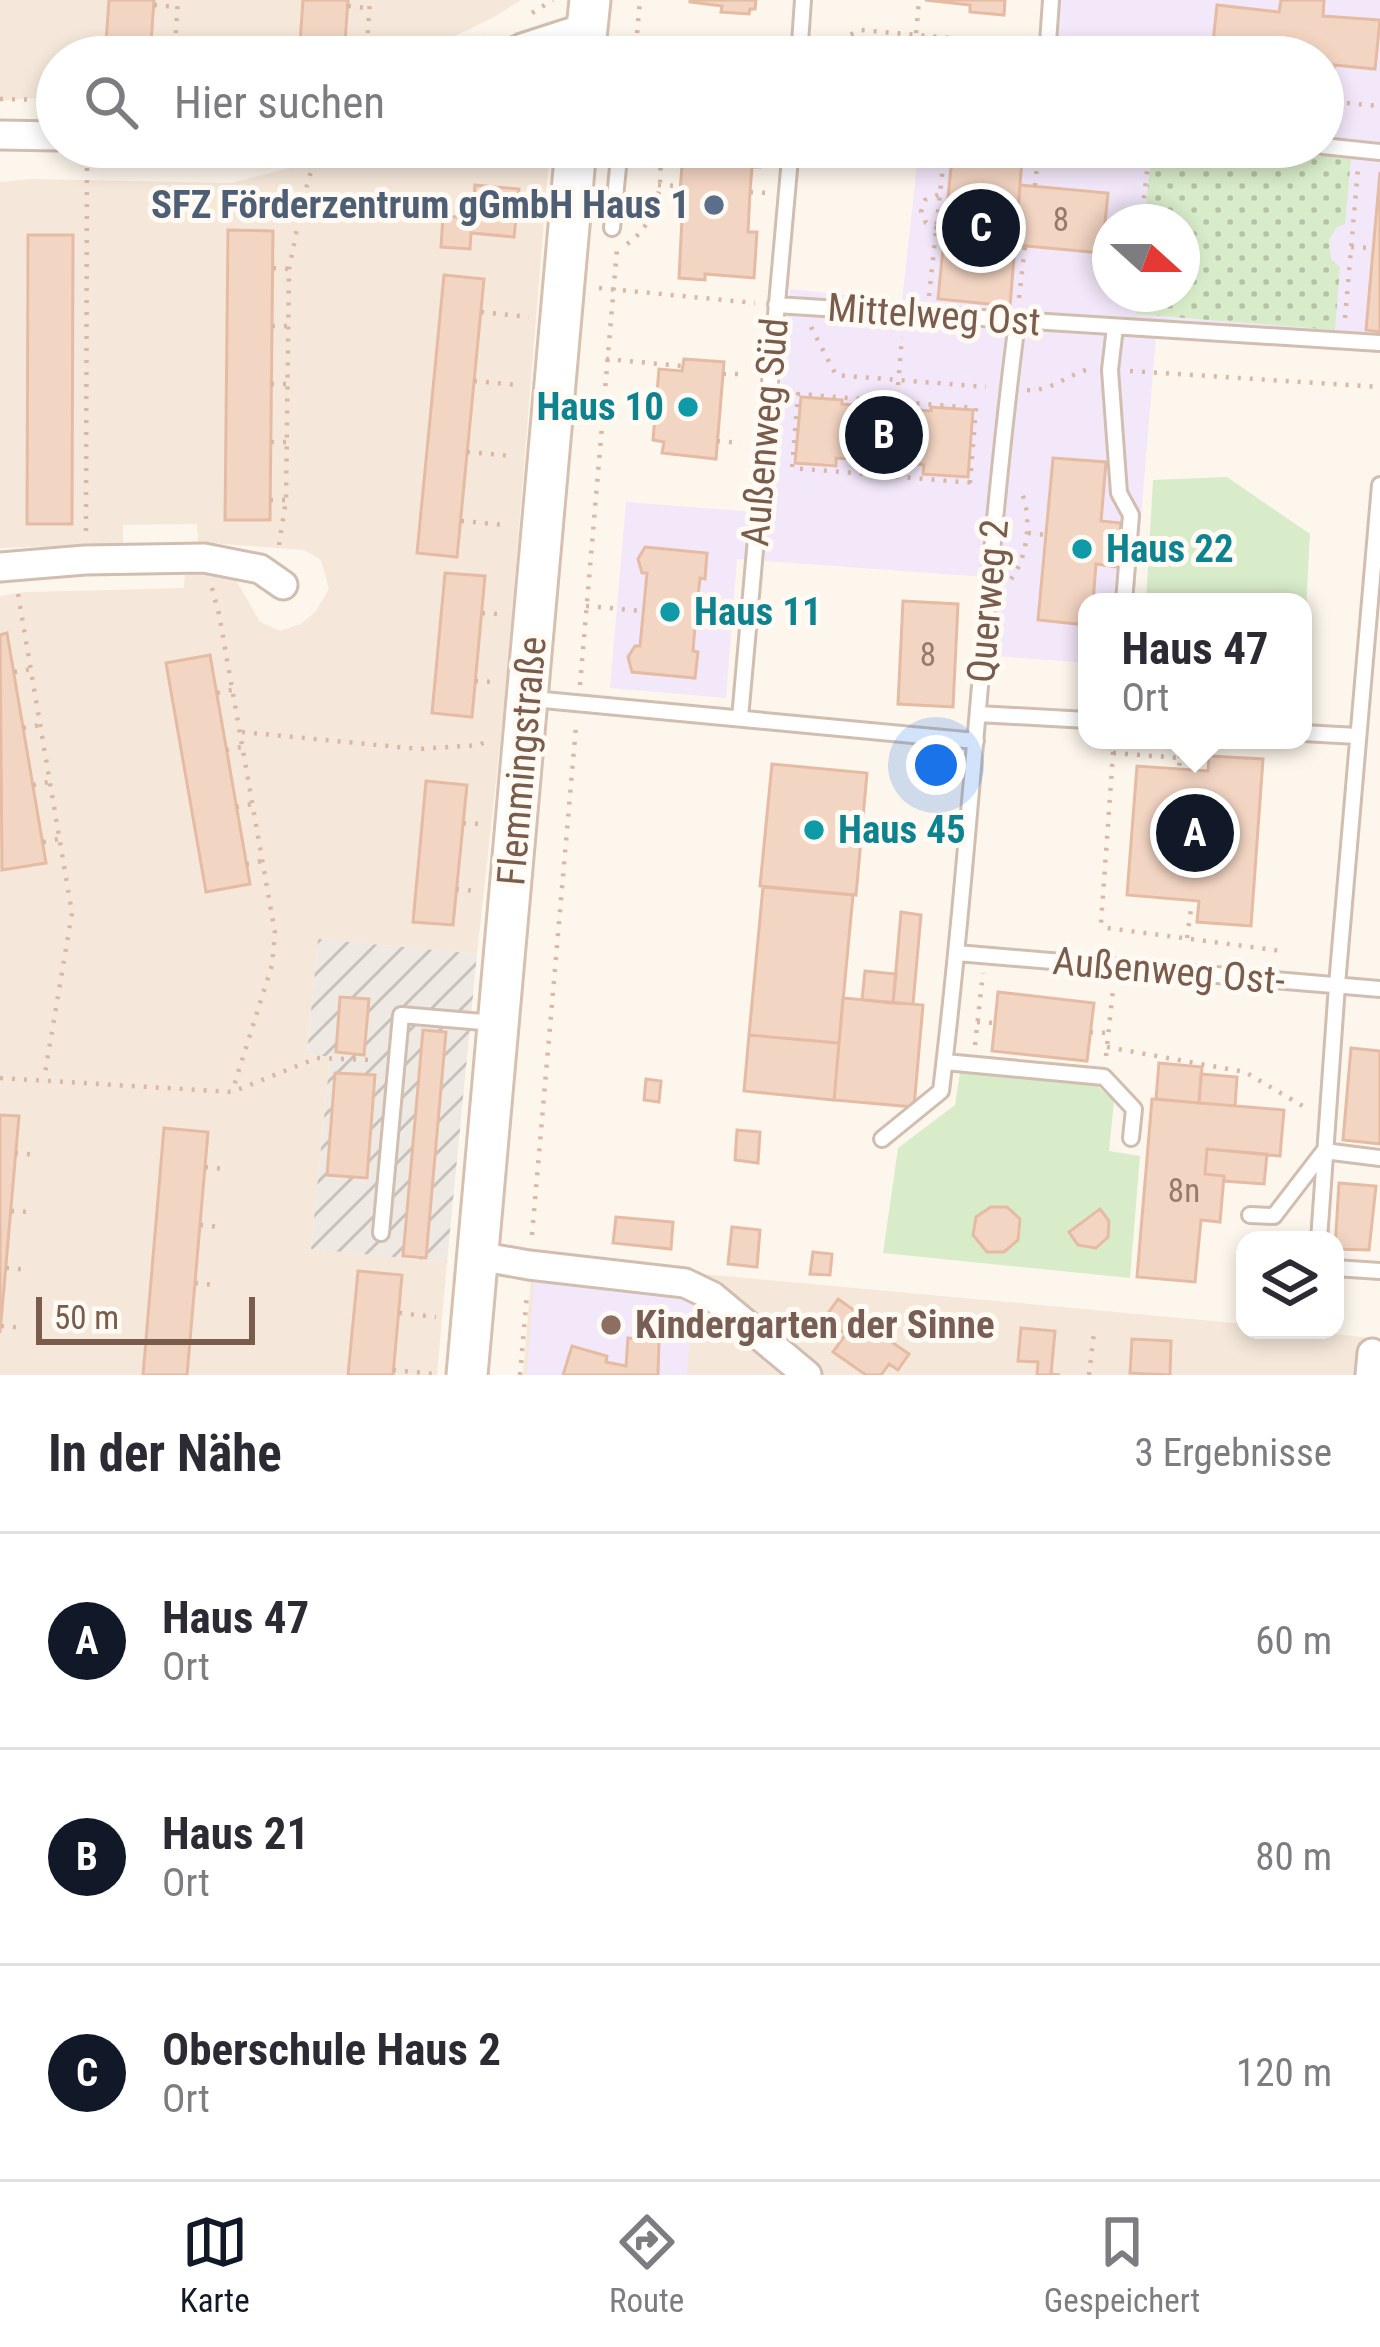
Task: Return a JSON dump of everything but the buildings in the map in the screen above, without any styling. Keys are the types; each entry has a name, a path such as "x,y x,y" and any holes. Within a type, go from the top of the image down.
{"street":[{"path":"0,135 36,136"},
{"name":"Flemmingstraße","path":"467,1375 574,168"},
{"path":"6,566 203,558 271,577"},
{"path":"478,1256 685,1283 712,1296 807,1375"}],"lane":[{"path":"800,36 803,0"},
{"path":"1048,36 1051,0"},
{"path":"1344,148 1380,152"},
{"path":"612,228 618,168"},
{"name":"Außenweg Süd","path":"740,718 788,168"},
{"name":"Mittelweg Ost","path":"776,305 1380,343"},
{"name":"Querweg 2","path":"882,1139 941,1091 1017,322"},
{"path":"1115,327 1110,370 1119,493 1131,514 1125,593"},
{"path":"1320,1231 1380,485"},
{"path":"526,711 578,703 976,742"},
{"path":"978,714 1078,720"},
{"path":"1312,734 1357,736"},
{"name":"Außenweg Ost-","path":"958,953 1380,989"},
{"path":"381,1233 401,1015 499,1023"},
{"path":"945,1062 1104,1077 1134,1109 1131,1138"},
{"path":"1324,1151 1380,1157"},
{"path":"1250,1215 1274,1216 1324,1151"},
{"path":"1344,1269 1380,1271"}],"path":[{"path":"637,36 640,0"},
{"path":"916,35 919,0"},
{"path":"154,5 177,4 175,36"},
{"path":"348,6 370,4 368,36"},
{"path":"847,36 860,30 924,36"},
{"path":"0,100 36,100"},
{"path":"1344,103 1380,106"},
{"path":"1343,340 1360,150"},
{"path":"86,560 88,168"},
{"path":"271,577 286,500 289,269 312,168"},
{"path":"520,1375 615,250 633,241 649,223 660,168"},
{"path":"928,316 943,211 943,168"},
{"path":"1035,186 1037,168"},
{"path":"1143,204 1147,168"},
{"path":"658,185 680,185"},
{"path":"937,228 922,218 922,205 940,194"},
{"path":"1017,322 1025,246"},
{"path":"1351,247 1373,248"},
{"path":"273,268 289,269"},
{"path":"73,275 87,275"},
{"path":"481,312 612,290 776,305"},
{"path":"800,306 836,375 1038,391 1088,369 1380,387"},
{"path":"897,405 904,314"},
{"path":"272,326 288,326"},
{"path":"72,332 87,332"},
{"path":"606,359 682,365"},
{"path":"474,381 554,388"},
{"path":"272,384 288,384"},
{"path":"72,390 86,389"},
{"path":"970,483 976,408 798,394 791,468 970,483 999,485"},
{"path":"271,442 287,442"},
{"path":"72,447 86,447"},
{"path":"467,452 548,460"},
{"path":"856,473 857,459"},
{"path":"909,478 910,464"},
{"path":"270,500 286,500"},
{"path":"71,504 86,504"},
{"path":"461,521 542,529"},
{"path":"1025,533 1046,535"},
{"path":"203,558 219,614 275,933 272,965 232,1092"},
{"path":"6,566 31,669 71,913 44,1079"},
{"path":"586,606 644,610"},
{"path":"696,614 748,618"},
{"path":"14,672 31,669"},
{"path":"217,693 232,690"},
{"path":"239,732 419,749 479,745 526,711"},
{"path":"23,728 40,725"},
{"path":"226,750 242,747"},
{"path":"1113,749 1101,923 1107,928 1282,951"},
{"path":"1179,769 1180,749"},
{"path":"1113,753 1180,758"},
{"path":"33,785 50,782"},
{"path":"236,807 252,804"},
{"path":"43,842 59,839"},
{"path":"246,864 262,861"},
{"path":"1187,939 1191,909 1198,909"},
{"path":"972,1064 985,956"},
{"path":"1104,1077 1116,967"},
{"path":"977,1022 995,1023"},
{"path":"1090,1032 1109,1034"},
{"path":"1107,1047 1245,1072 1327,1120"},
{"path":"0,1078 232,1092 317,1058 398,1060"},
{"path":"15,1153 38,1155"},
{"path":"205,1168 225,1169"},
{"path":"11,1210 33,1212"},
{"path":"200,1225 220,1227"},
{"path":"6,1268 28,1270"},
{"path":"195,1283 215,1285"},
{"path":"1,1326 23,1328"},
{"path":"1089,1375 1094,1333"},
{"path":"190,1342 209,1343"},
{"path":"393,1370 447,1375"}],"shaded area":[{"path":"0,0 521,0 455,36 36,36 36,98 0,101"},
{"path":"1060,0 1380,0 1380,341 1157,324 1135,593 1078,593 1078,662 995,656 999,578 737,559 726,698 610,688 626,502 768,513 790,289 902,301 917,168 1344,168 1344,36 1057,36"},
{"path":"290,168 548,168 505,699 477,954 318,939 307,1054 330,1057 311,1249 447,1262 437,1375 0,1375 0,596 184,588 185,572 213,568 236,580 260,622 280,631 301,624 329,589 321,560 304,550 198,542 197,524 123,525 123,544 0,548 0,182 231,183"},
{"path":"318,939 477,954 447,1262 311,1249 330,1057 307,1054"},
{"path":"533,1252 703,1274 1236,1323 1236,1339 1344,1339 1344,1335 1380,1339 1380,1375 523,1375"},
{"name":"Kindergarten der Sinne","path":"539,1274 693,1293 687,1375 527,1375 534,1282"}],"green space":[{"path":"1344,157 1351,158 1345,224 1329,240 1331,259 1340,267 1335,330 1136,314 1200,312 1200,204 1146,204 1150,168 1344,168"},
{"path":"1227,477 1310,534 1307,593 1147,593 1153,480"},
{"path":"960,1072 1094,1083 1114,1101 1109,1151 1140,1156 1130,1278 883,1253 898,1148 955,1105"}],"place":[{"name":"SFZ Förderzentrum gGmbH Haus 1","path":"714,205"},
{"name":"Oberschule Haus 2","path":"981,228"},
{"name":"Haus 10","path":"688,407"},
{"name":"Haus 21","path":"884,435"},
{"name":"Haus 22","path":"1082,549"},
{"name":"Haus 11","path":"670,612"},
{"name":"Haus 45","path":"814,830"},
{"name":"Haus 47","path":"1195,833"},
{"name":"Kindergarten der Sinne","path":"611,1325"}]}
